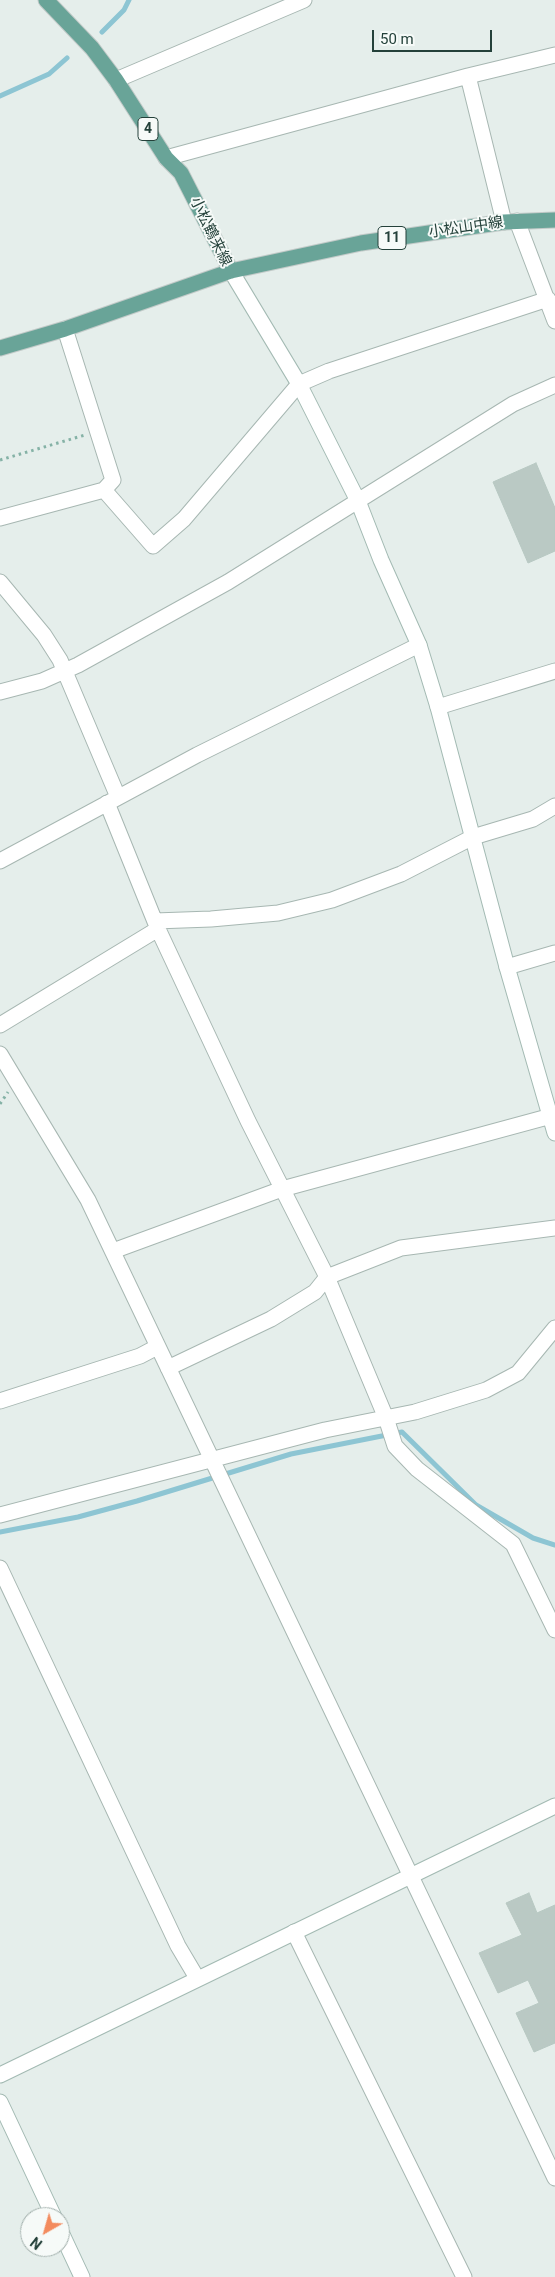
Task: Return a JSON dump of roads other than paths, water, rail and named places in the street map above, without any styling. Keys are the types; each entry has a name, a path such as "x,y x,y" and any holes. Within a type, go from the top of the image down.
{"main road":[{"name":"小松鶴来線","path":"0,348 65,329 232,271 181,174 166,158 116,80 92,48 46,0"},
{"name":"小松山中線","path":"232,271 361,243 510,222 555,220"}],"street":[{"path":"116,80 304,0"},
{"path":"166,158 468,76 555,55"},
{"path":"468,76 510,222 548,300 555,321"},
{"path":"232,271 299,384 358,501 381,560 419,645 438,707 507,967 552,1116 555,1133"},
{"path":"104,490 153,546 184,519 299,384 329,371 548,300"},
{"path":"0,518 104,490 113,480 65,329"},
{"path":"0,692 42,681 64,671 228,582 513,404 555,385"},
{"path":"0,582 44,635 64,671 113,800 156,925 282,1189 327,1277 387,1422 395,1446 417,1469 513,1544 555,1630"},
{"path":"0,861 197,755 419,645"},
{"path":"438,707 555,671"},
{"path":"0,1025 156,925 278,913 332,900 401,874 473,837 533,819 555,806"},
{"path":"507,967 555,953"},
{"path":"0,1054 88,1200 555,2178"},
{"path":"113,1251 282,1189 552,1116"},
{"path":"168,1368 272,1319 315,1292 327,1277 401,1248 555,1228"},
{"path":"0,1515 214,1464 324,1430 387,1422 486,1390 518,1373 555,1328"},
{"path":"0,1401 140,1356 157,1346"},
{"path":"0,1568 178,1946 197,1978"},
{"path":"0,2075 411,1874 555,1806"},
{"path":"294,1932 464,2277"},
{"path":"0,2102 49,2207"},
{"path":"70,2251 82,2277"}],"waterway":[{"path":"102,32 124,10 129,0"},
{"path":"0,96 49,74 67,58"},
{"path":"0,1532 78,1517 291,1454 402,1432 476,1505 533,1538 555,1545"}]}
